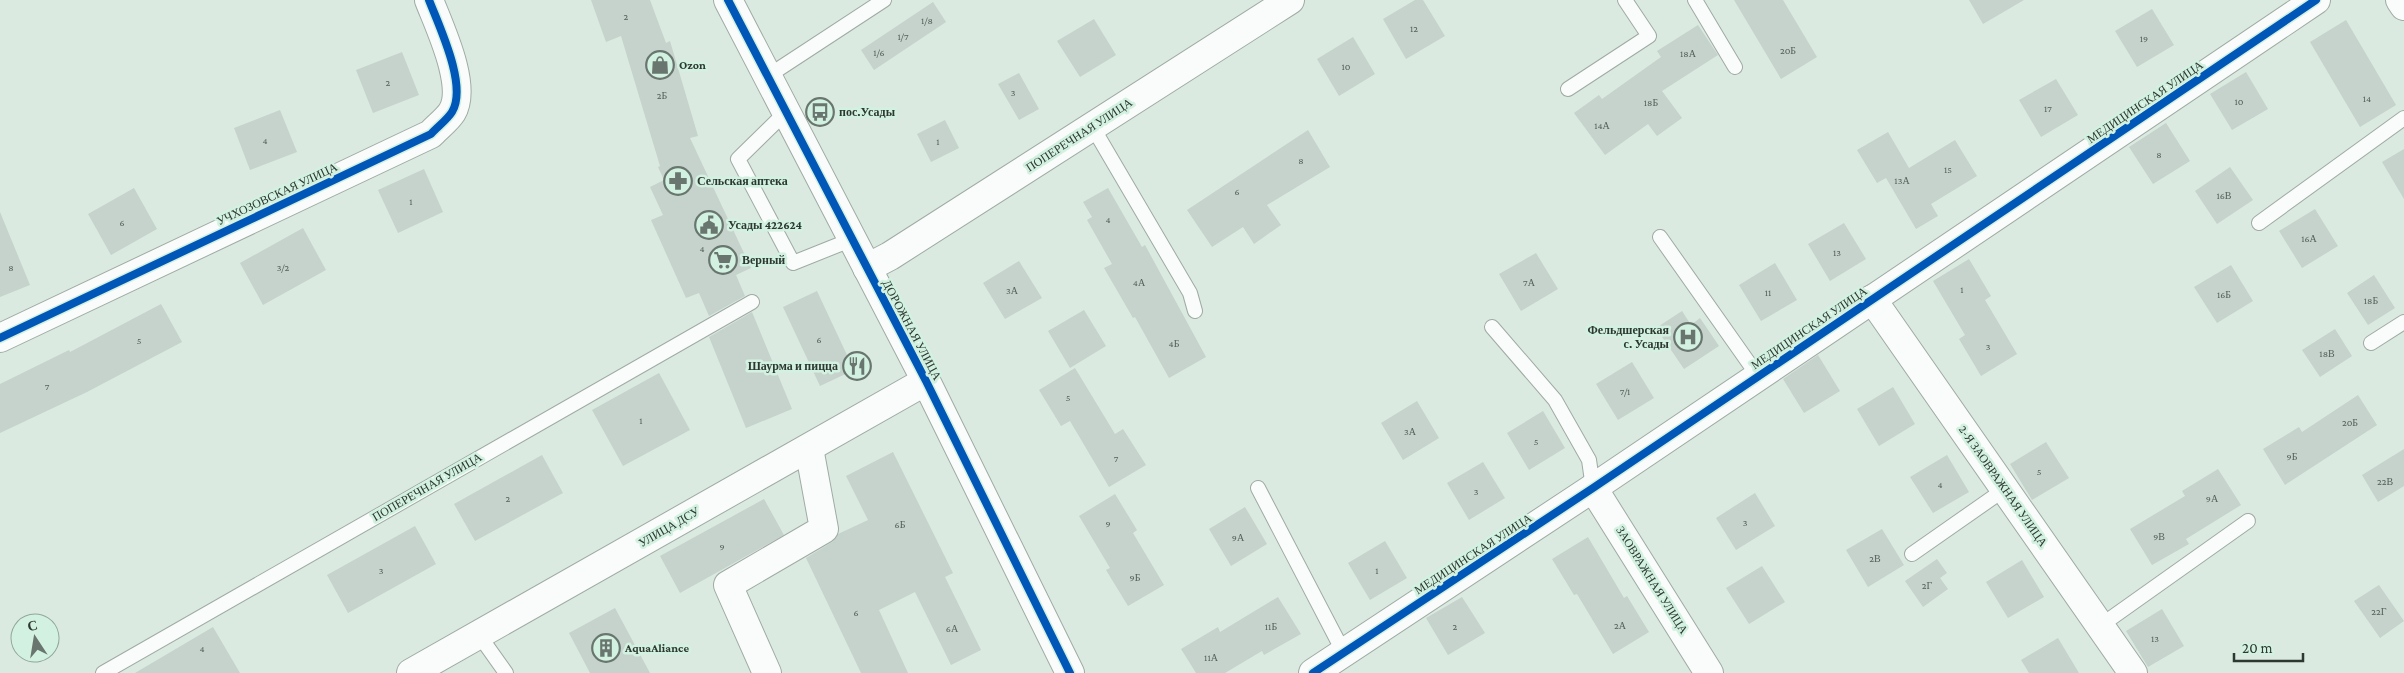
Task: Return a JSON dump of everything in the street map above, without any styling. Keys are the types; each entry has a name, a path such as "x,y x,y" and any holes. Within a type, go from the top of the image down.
{"street":[{"name":"УЧХОЗОВСКАЯ УЛИЦА","path":"0,338 431,134 453,111 457,90 453,67 430,0"},
{"name":"ДОРОЖНАЯ УЛИЦА","path":"728,0 926,381 1070,673"},
{"name":"МЕДИЦИНСКАЯ УЛИЦА","path":"1313,673 1593,488 2316,0"},
{"path":"2400,0 2404,6"},
{"name":"ПОПЕРЕЧНАЯ УЛИЦА","path":"868,268 890,256 1092,126 1277,3"},
{"name":"2-Я ЗАОВРАЖНАЯ УЛИЦА","path":"1872,299 2133,673"},
{"name":"УЛИЦА ДСУ","path":"411,673 926,381"},
{"path":"767,673 728,585 824,529 809,448"},
{"name":"ЗАОВРАЖНАЯ УЛИЦА","path":"1593,488 1709,673"}],"lane":[{"path":"768,76 884,0"},
{"path":"1568,89 1649,36 1625,0"},
{"path":"1695,0 1735,67"},
{"path":"787,111 738,159 793,263 853,239"},
{"path":"2260,223 2404,118"},
{"path":"1092,126 1190,294 1195,311"},
{"path":"1660,237 1758,376"},
{"name":"ПОПЕРЕЧНАЯ УЛИЦА","path":"102,673 752,302"},
{"path":"2371,343 2404,322"},
{"path":"1492,327 1556,400 1589,460 1593,488"},
{"path":"1258,488 1344,653"},
{"path":"1912,554 2005,489"},
{"path":"2100,626 2248,521"},
{"path":"479,635 506,673"}],"building":[{"path":"591,0 650,0 666,43 670,41 698,136 690,138 751,268 736,275 745,296 709,316 699,293 686,298 651,220 663,215 650,187 664,180 658,167 660,166 621,36 606,42"},
{"path":"1415,0 1423,0 1445,36 1406,59 1383,19"},
{"path":"1734,0 1783,0 1817,57 1781,79"},
{"path":"1969,0 2024,0 1983,24"},
{"path":"933,2 946,22 874,70 861,50"},
{"path":"2152,9 2174,45 2137,67 2115,31"},
{"path":"1094,19 1116,55 1080,77 1057,41"},
{"path":"2346,20 2396,105 2360,127 2310,42"},
{"path":"1698,25 1718,55 1662,91 1682,118 1657,136 1648,124 1605,155 1574,113 1599,95 1602,99 1661,57 1657,51"},
{"path":"1353,37 1375,74 1339,96 1317,59"},
{"path":"402,52 419,95 373,113 356,70"},
{"path":"2246,72 2268,109 2232,130 2210,94"},
{"path":"1019,73 1039,109 1019,120 998,84"},
{"path":"2056,79 2078,115 2041,137 2019,100"},
{"path":"280,110 297,152 250,170 234,128"},
{"path":"945,120 959,148 931,162 917,134"},
{"path":"2166,123 2190,161 2153,184 2129,147"},
{"path":"1308,130 1330,167 1267,205 1281,225 1254,244 1243,227 1212,247 1187,210"},
{"path":"1888,132 1909,168 1955,140 1977,176 1931,204 1938,216 1916,229 1886,178 1877,183 1857,150"},
{"path":"2404,149 2404,199 2382,162"},
{"path":"2230,167 2253,200 2217,224 2195,191"},
{"path":"424,169 443,212 398,233 378,190"},
{"path":"134,188 157,229 111,255 88,214"},
{"path":"1108,188 1142,247 1145,245 1206,357 1169,378 1135,317 1133,318 1104,268 1112,264 1087,220 1092,217 1083,202"},
{"path":"2315,209 2338,246 2302,268 2279,231"},
{"path":"0,212 30,285 0,297"},
{"path":"1844,223 1866,259 1830,281 1808,244"},
{"path":"303,228 326,270 263,305 240,263"},
{"path":"1536,253 1558,289 1521,311 1499,274"},
{"path":"1969,259 1991,296 1985,300 2017,354 1981,376 1959,339 1965,335 1933,281"},
{"path":"1019,261 1042,298 1005,319 983,283"},
{"path":"1775,263 1797,300 1761,321 1739,285"},
{"path":"2231,265 2253,301 2217,323 2194,287"},
{"path":"2374,275 2395,308 2368,325 2347,293"},
{"path":"817,291 854,370 820,386 783,307"},
{"path":"161,304 182,342 87,392 0,433 0,384 69,350 70,352"},
{"path":"1084,310 1106,346 1070,368 1048,331"},
{"name":"Фельдшерская с. Усады","path":"1682,311 1691,325 1700,318 1719,346 1684,369 1656,328"},
{"path":"752,312 792,409 746,428 709,337"},
{"path":"2335,329 2352,356 2320,377 2302,350"},
{"path":"1818,355 1840,391 1804,413 1783,379"},
{"path":"1632,362 1654,398 1618,420 1596,384"},
{"path":"1075,368 1115,434 1123,429 1146,465 1109,487 1070,421 1061,426 1039,390"},
{"path":"659,373 690,430 623,466 592,410"},
{"path":"1893,387 1915,424 1879,446 1857,409"},
{"path":"2358,395 2377,425 2285,485 2263,449 2299,427 2302,432"},
{"path":"1417,401 1439,438 1403,460 1381,423"},
{"path":"1543,411 1565,448 1529,470 1507,433"},
{"path":"2046,442 2069,478 2032,500 2010,464"},
{"path":"2404,449 2404,486 2378,502 2362,475"},
{"path":"893,452 953,573 945,577 981,650 951,665 915,592 879,610 908,673 861,673 806,558 832,542 838,534 868,520 846,476"},
{"path":"542,455 563,493 475,541 454,504"},
{"path":"1947,455 1969,492 1933,513 1910,477"},
{"path":"1483,462 1505,498 1469,520 1447,483"},
{"path":"2218,469 2241,505 2186,539 2189,544 2152,565 2130,529 2185,496 2182,491"},
{"path":"1755,493 1775,526 1736,550 1716,518"},
{"path":"1115,494 1137,530 1133,533 1164,585 1128,606 1106,570 1110,568 1079,516"},
{"path":"764,499 784,535 680,593 660,556"},
{"path":"1245,507 1267,544 1231,566 1209,529"},
{"path":"415,526 436,564 348,613 327,575"},
{"path":"1882,529 1904,565 1868,587 1846,550"},
{"path":"1588,537 1624,598 1627,596 1649,632 1613,654 1577,594 1574,595 1552,559"},
{"path":"1385,541 1407,578 1370,600 1348,563"},
{"path":"1937,559 1947,573 1940,578 1948,589 1923,607 1905,581"},
{"path":"2022,560 2044,597 2008,618 1986,582"},
{"path":"1762,566 1785,602 1749,624 1726,588"},
{"path":"2379,585 2404,621 2380,638 2354,601"},
{"path":"1278,597 1301,634 1264,655 1262,651 1225,673 1196,673 1181,649 1218,627 1220,632"},
{"path":"1462,597 1485,633 1448,655 1426,618"},
{"name":"AquaAliance","path":"615,608 650,673 590,673 569,633"},
{"path":"2162,609 2184,646 2148,667 2126,631"},
{"path":"213,627 240,673 135,673"},
{"path":"2058,638 2079,673 2029,673 2021,660"}],"cycle path":[{"path":"0,338 431,134 452,112 456,101 457,87 445,40 429,0"},
{"path":"728,0 926,381 1070,673"},
{"path":"1313,673 1593,488 2316,0"}],"place":[{"name":"Ozon","path":"660,65"},
{"name":"пос.Усады","path":"820,112"},
{"name":"Сельская аптека","path":"678,181"},
{"name":"Усады 422624","path":"709,225"},
{"name":"Верный","path":"723,260"},
{"name":"Фельдшерская с. Усады","path":"1688,337"},
{"name":"Шаурма и пицца","path":"857,366"},
{"name":"AquaAliance","path":"606,648"}]}
